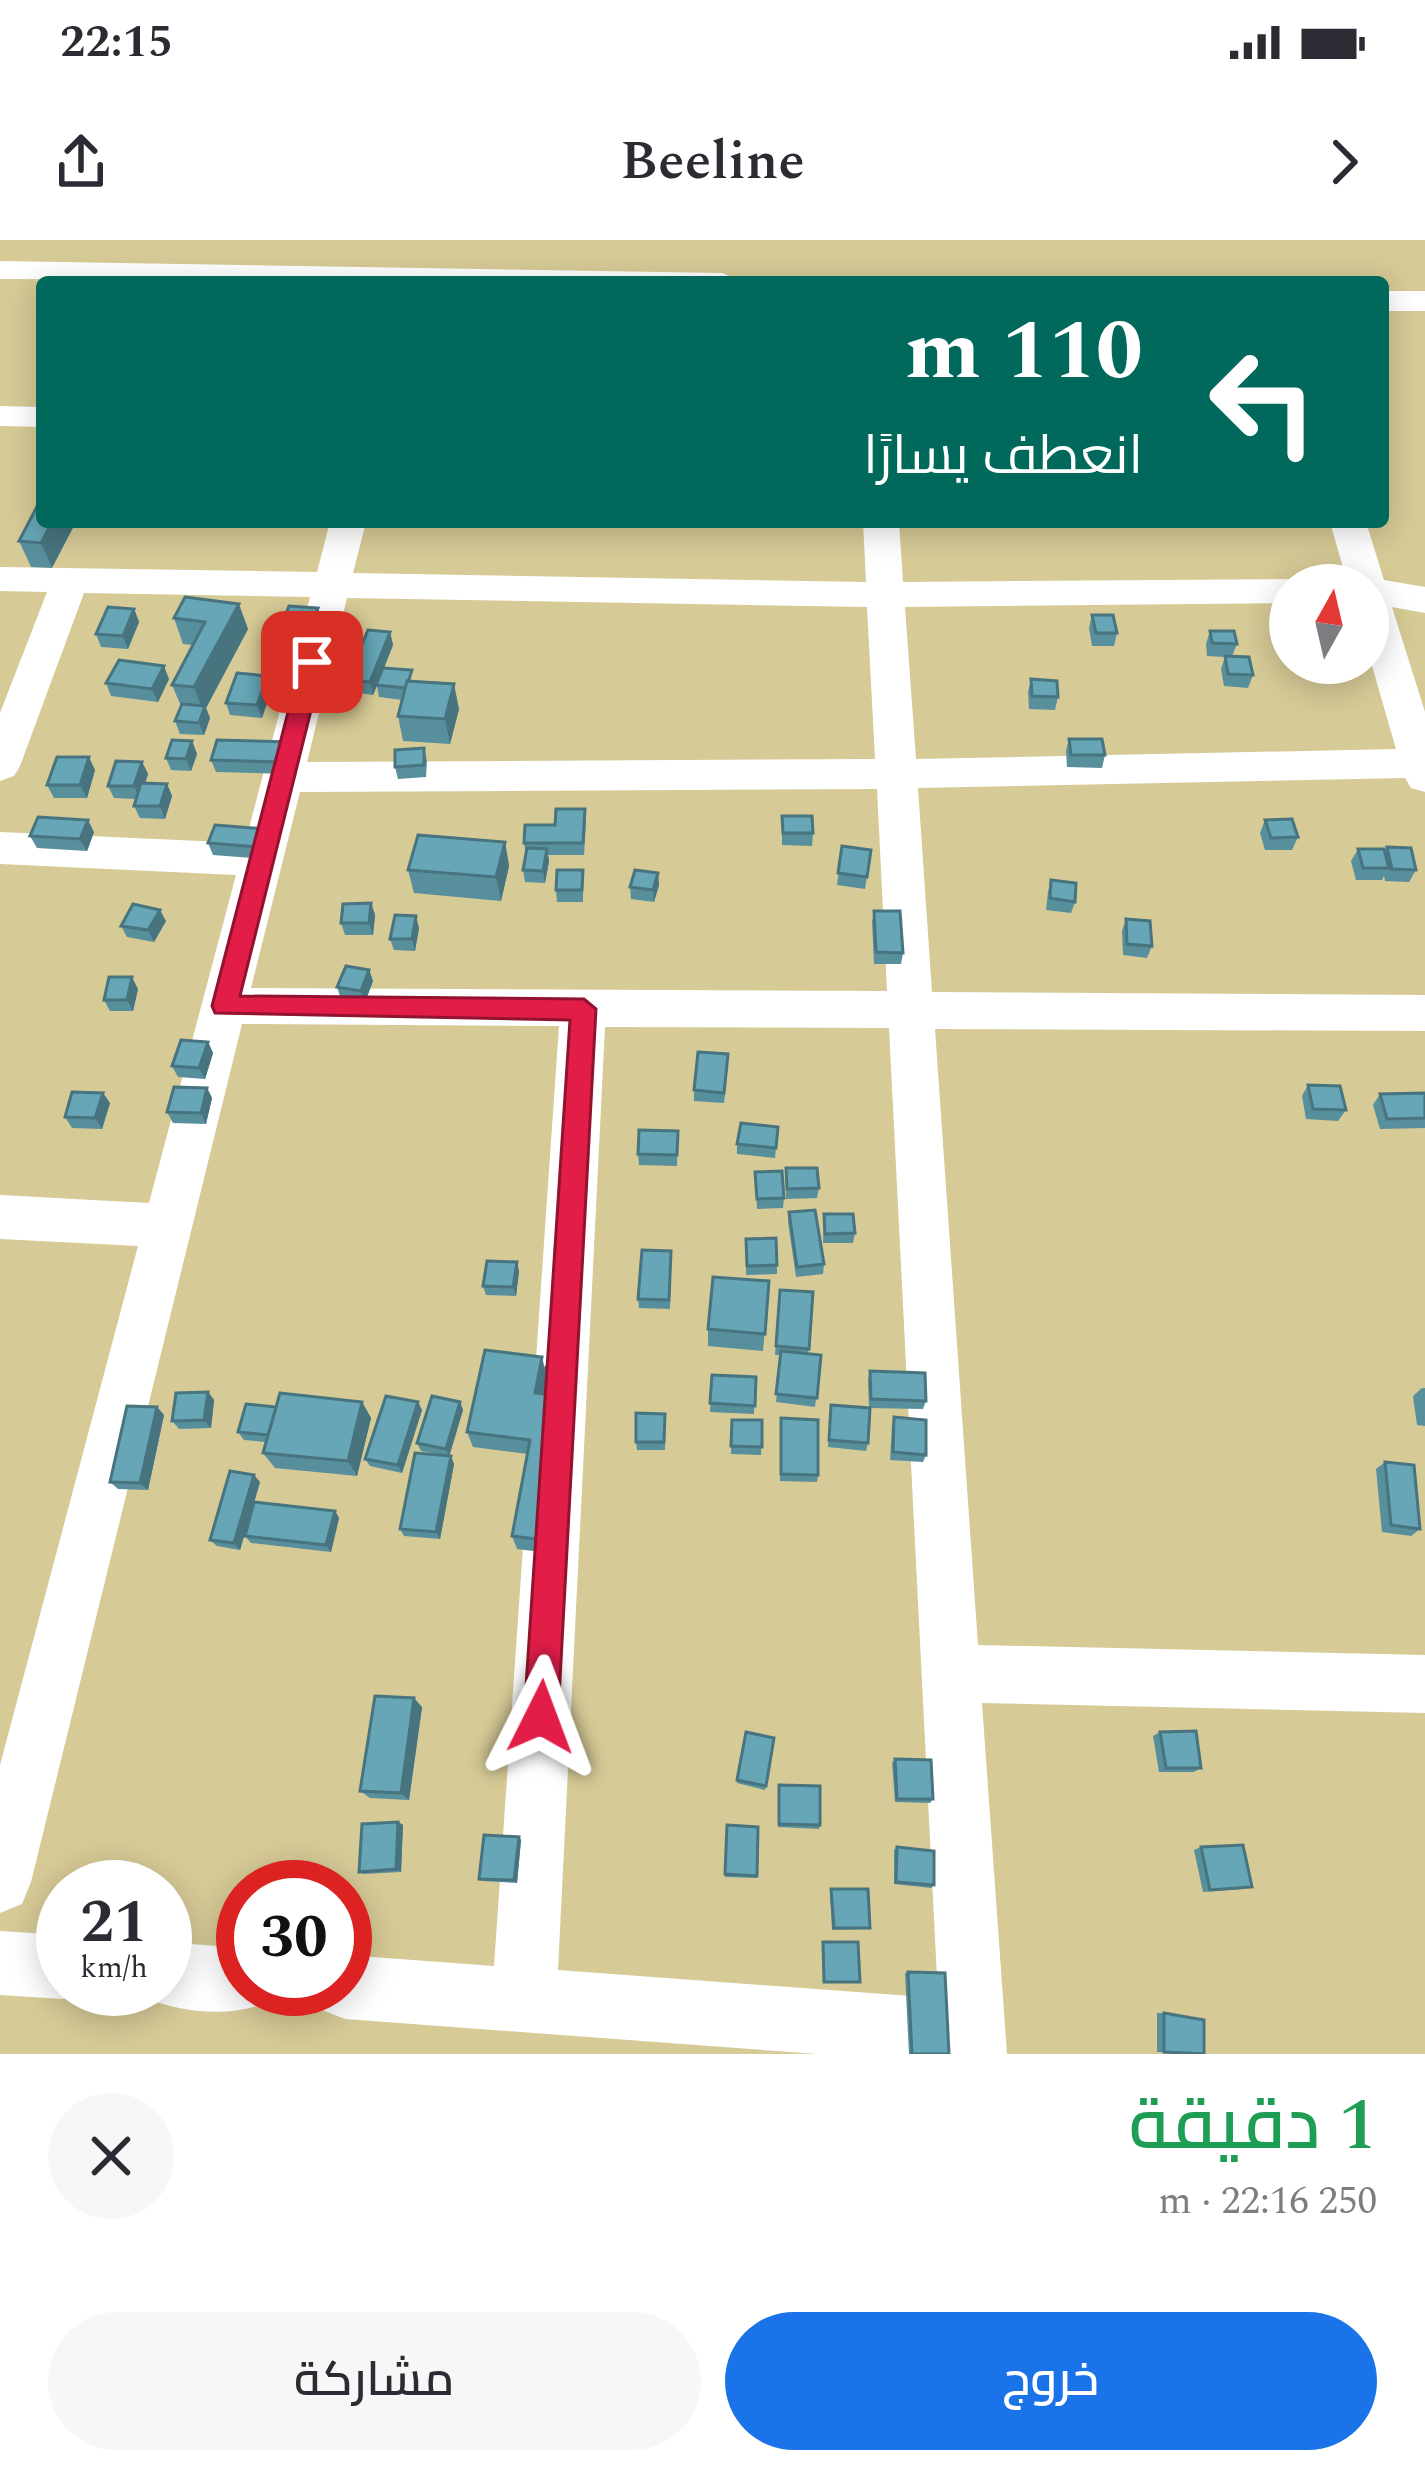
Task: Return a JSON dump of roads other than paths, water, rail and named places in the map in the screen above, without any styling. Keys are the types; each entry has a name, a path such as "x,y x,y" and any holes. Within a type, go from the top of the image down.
{"street":[{"path":"280,275 290,240"},
{"path":"529,276 532,240"},
{"path":"0,270 312,276"},
{"path":"1389,302 1425,301"},
{"path":"0,416 36,417"},
{"path":"0,1882 346,528"},
{"path":"372,1989 973,2043 880,528"},
{"path":"1350,528 1361,564"},
{"path":"0,579 885,595 1269,591"},
{"path":"0,766 70,580"},
{"path":"1389,593 1425,600"},
{"path":"283,777 1423,770 1389,658"},
{"path":"0,848 261,860"},
{"path":"224,1006 1425,1012"},
{"path":"524,2000 584,1009"},
{"path":"0,1217 168,1226"},
{"path":"951,1673 1425,1684"},
{"path":"0,1963 36,1965"}]}
